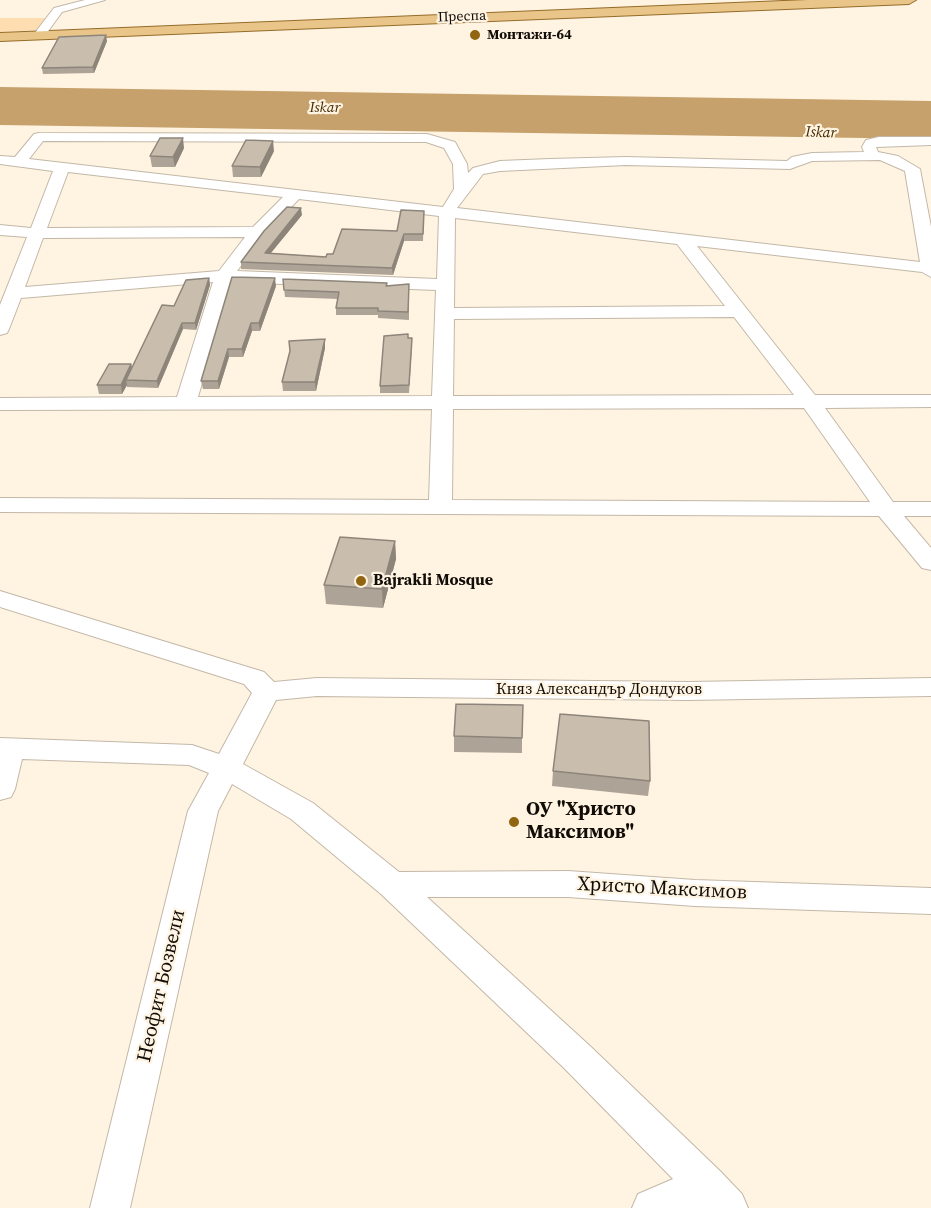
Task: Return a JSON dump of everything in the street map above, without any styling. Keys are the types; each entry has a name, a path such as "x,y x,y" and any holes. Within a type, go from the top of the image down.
{"main road":[{"name":"Преспа","path":"0,36 909,0"}],"street":[{"path":"40,34 58,10 99,0"},
{"path":"19,162 39,137 427,138 450,145 460,164 462,189"},
{"path":"874,156 869,147 871,143 931,141"},
{"path":"440,507 447,212 462,189 478,171 500,166 626,161 790,165 797,160 812,157 874,156 893,159 912,169 931,169"},
{"path":"0,160 930,269 912,169"},
{"path":"2,317 24,269 62,168"},
{"path":"185,405 224,276 257,232 294,195"},
{"path":"0,230 36,233 257,232"},
{"path":"684,241 810,402 887,510 931,563"},
{"path":"0,268 24,269"},
{"path":"14,293 224,276 446,285"},
{"path":"445,314 738,311"},
{"path":"0,404 931,401"},
{"path":"0,505 931,509"},
{"path":"0,599 254,678 267,692"},
{"name":"Княз Александър Дондуков","path":"267,692 317,687 688,691 931,687"},
{"name":"Неофит Бозвели","path":"110,1208 203,811 267,692"},
{"path":"0,789 5,748 192,755 227,768 302,812 392,885 577,1057 717,1196"},
{"name":"Христо Максимов","path":"392,885 568,884 695,892 931,901"},
{"path":"652,1208 717,1196"}],"shaded area":[{"path":"0,18 47,19 38,30 0,32"}],"water":[{"name":"Iskar","path":"0,87 931,101 931,139 0,125"}],"building":[{"path":"106,35 93,67 42,68 59,37"},
{"path":"160,138 183,138 173,157 150,156"},
{"path":"246,140 273,141 260,167 232,166"},
{"path":"287,207 301,208 265,253 326,257 327,254 333,254 342,229 397,231 401,210 424,211 423,234 404,234 392,268 241,262 264,231"},
{"path":"232,277 275,278 259,323 251,323 242,349 228,349 218,381 201,381"},
{"path":"209,278 195,323 182,323 157,381 126,380 162,305 174,306 186,280"},
{"path":"283,279 387,283 386,286 409,284 408,312 378,311 378,308 336,308 339,292 284,290"},
{"path":"408,334 408,338 412,338 409,385 380,386 384,336"},
{"path":"325,339 315,382 282,382 290,351 289,341"},
{"path":"109,364 131,364 121,385 97,385"},
{"path":"340,537 395,541 382,589 324,585"},
{"path":"456,704 523,705 522,738 454,736"},
{"path":"560,714 649,721 650,781 553,771"}],"place":[{"name":"Монтажи-64","path":"475,35"},
{"name":"Bajrakli Mosque","path":"361,581"},
{"name":"ОУ \"Христо Максимов\"","path":"514,822"}]}
